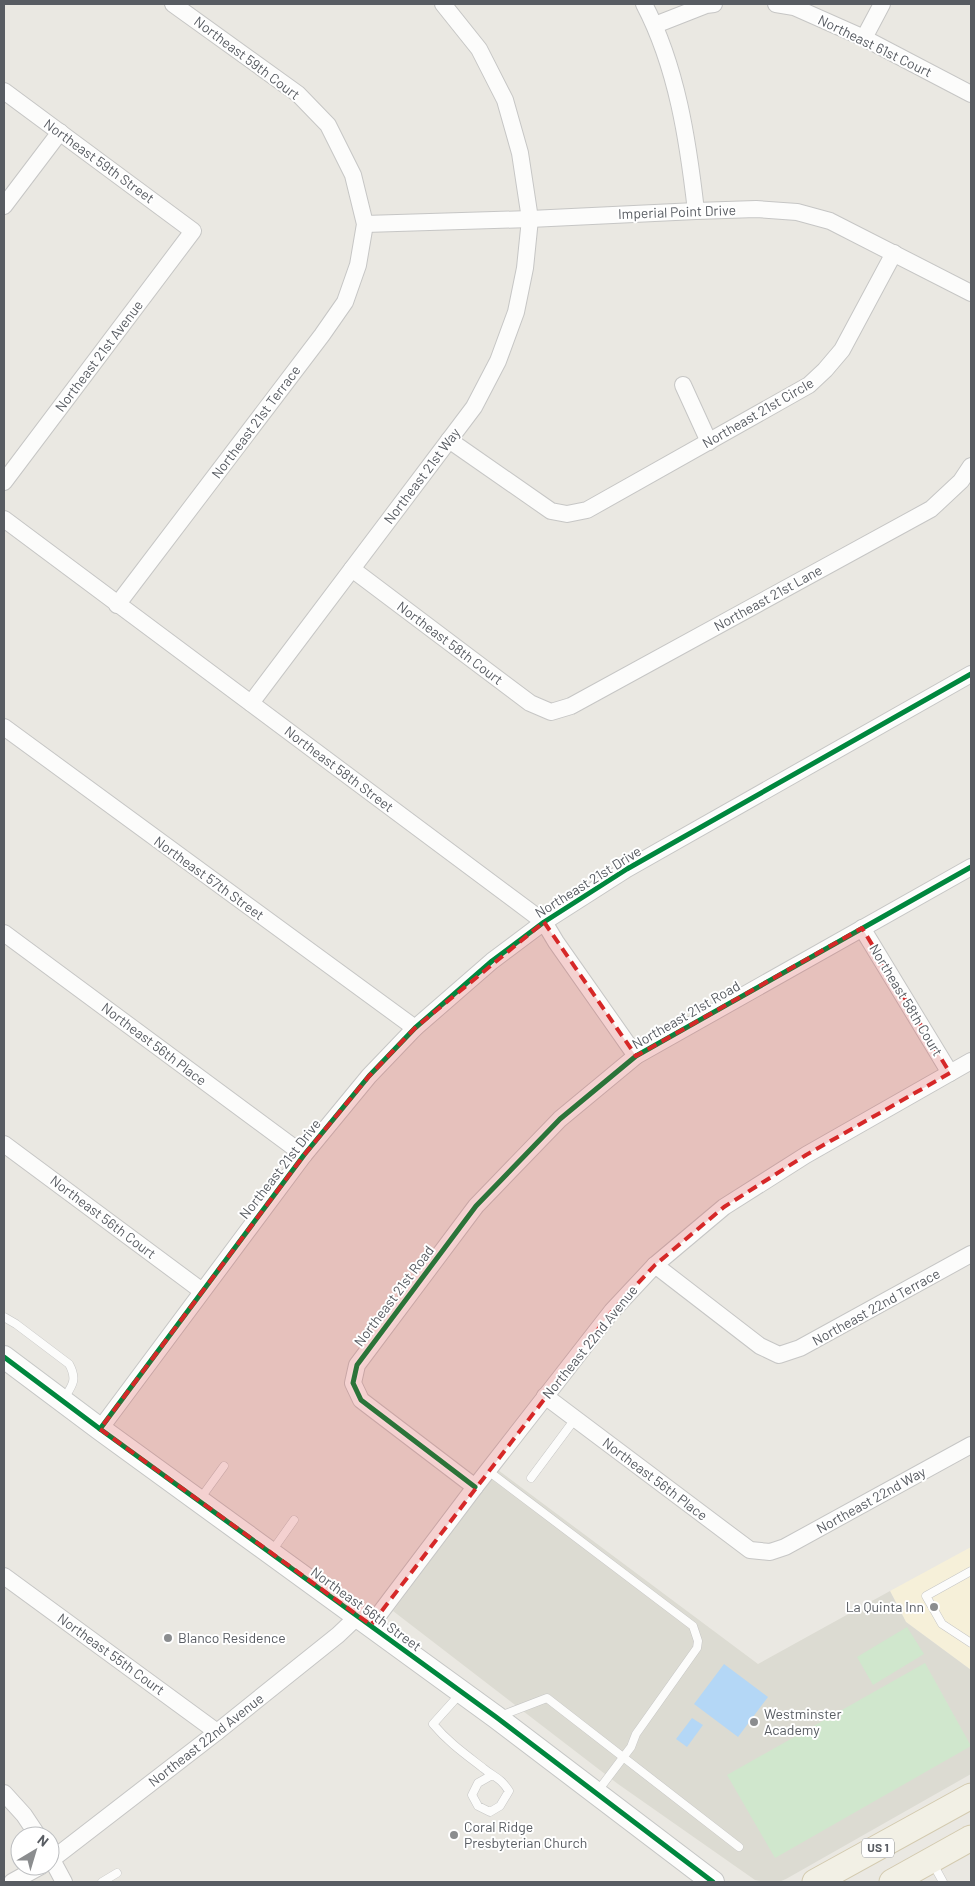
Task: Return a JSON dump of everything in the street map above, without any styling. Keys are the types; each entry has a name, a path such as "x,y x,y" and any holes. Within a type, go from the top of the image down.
{"main road":[{"name":"US 1","path":"815,1882 971,1796"},
{"name":"US 1","path":"892,1882 971,1838"}],"street":[{"name":"Northeast 59th Court","path":"174,4 298,94 328,125 354,175 365,224"},
{"name":"Northeast 21st Way","path":"251,703 474,407 498,361 516,312 525,268 530,219 520,153 505,100 479,49 443,4"},
{"path":"644,4 655,25 682,118 691,165 696,210"},
{"path":"655,25 714,4"},
{"name":"Northeast 61st Court","path":"776,4 794,7 864,38 971,94"},
{"path":"864,38 882,4"},
{"name":"Northeast 59th Street","path":"4,91 193,231"},
{"path":"4,206 60,132"},
{"name":"Imperial Point Drive","path":"365,224 530,219 696,210 756,209 797,212 830,221 971,292"},
{"name":"Northeast 21st Terrace","path":"117,605 310,350 344,302 358,265 365,224"},
{"name":"Northeast 21st Avenue","path":"4,482 193,231"},
{"name":"Northeast 21st Circle","path":"449,440 550,510 567,514 587,510 809,385 842,350 894,253"},
{"path":"683,385 709,442"},
{"name":"Northeast 21st Lane","path":"550,712 570,706 931,509 966,484 971,466"},
{"name":"Northeast 58th Street","path":"4,519 544,922 636,1056"},
{"name":"Northeast 58th Court","path":"352,569 530,703 550,712"},
{"name":"Northeast 21st Drive","path":"100,1429 304,1155 369,1076 415,1028 492,961 544,922 627,869 971,674"},
{"name":"Northeast 57th Street","path":"4,727 415,1028"},
{"name":"Northeast 21st Road","path":"475,1487 361,1400 353,1383 357,1364 476,1206 560,1119 636,1056 971,867"},
{"name":"Northeast 58th Court","path":"862,928 950,1073"},
{"name":"Northeast 56th Place","path":"4,933 304,1155"},
{"name":"Northeast 22nd Avenue","path":"60,1851 217,1732 338,1635 364,1620 475,1487 612,1311 655,1265 724,1207 806,1155 971,1061"},
{"name":"Northeast 56th Court","path":"4,1144 202,1291"},
{"name":"Northeast 22nd Terrace","path":"655,1265 760,1346 779,1355 800,1348 971,1254"},
{"name":"Northeast 56th Street","path":"4,1357 496,1717 713,1882"},
{"name":"Northeast 56th Place","path":"545,1396 750,1550 770,1552"},
{"name":"Northeast 22nd Way","path":"770,1552 785,1547 971,1445"},
{"name":"Northeast 55th Court","path":"4,1576 217,1732"},
{"path":"4,1793 31,1826"}],"lane":[{"path":"4,1317 69,1364 74,1373 73,1381 71,1388 62,1401"},
{"path":"531,1478 575,1419"},
{"path":"199,1501 224,1466"},
{"path":"487,1470 693,1626 698,1641 697,1648 636,1734 631,1747 596,1793"},
{"path":"271,1553 294,1520"},
{"path":"971,1571 926,1596 942,1624 971,1644"},
{"path":"461,1693 434,1724 446,1739 492,1775 502,1780 509,1791 500,1806 490,1812 478,1806 472,1795 478,1783 492,1775"},
{"path":"496,1717 547,1698 739,1847"},
{"path":"931,1861 943,1882"},
{"path":"102,1882 117,1873"}],"highlighted area":[{"path":"544,922 636,1056 862,928 950,1073 806,1155 724,1207 655,1265 612,1311 371,1625 100,1429 304,1155 369,1076 415,1028"}],"shaded area":[{"name":"Westminster Academy","path":"498,1470 758,1664 890,1591 906,1622 971,1670 971,1774 786,1879 779,1882 755,1880 618,1784 393,1611"},
{"name":"La Quinta Inn","path":"971,1547 971,1670 906,1622 890,1591"}],"green space":[{"path":"907,1627 924,1654 873,1685 857,1657"},
{"path":"925,1663 971,1746 775,1858 727,1775"}],"water":[{"path":"724,1664 768,1697 738,1737 694,1704"},
{"path":"692,1718 703,1725 687,1747 676,1739"}],"cycle path":[{"path":"100,1429 304,1155 369,1076 415,1028 492,961 544,922 627,869 971,674"},
{"path":"475,1487 361,1400 353,1383 357,1365 476,1206 560,1119 636,1056 971,867"},
{"path":"4,1357 496,1717 713,1882"}],"place":[{"name":"La Quinta Inn","path":"934,1607"},
{"name":"Blanco Residence","path":"168,1638"},
{"name":"Westminster Academy","path":"754,1722"},
{"name":"Coral Ridge Presbyterian Church","path":"454,1835"}]}
